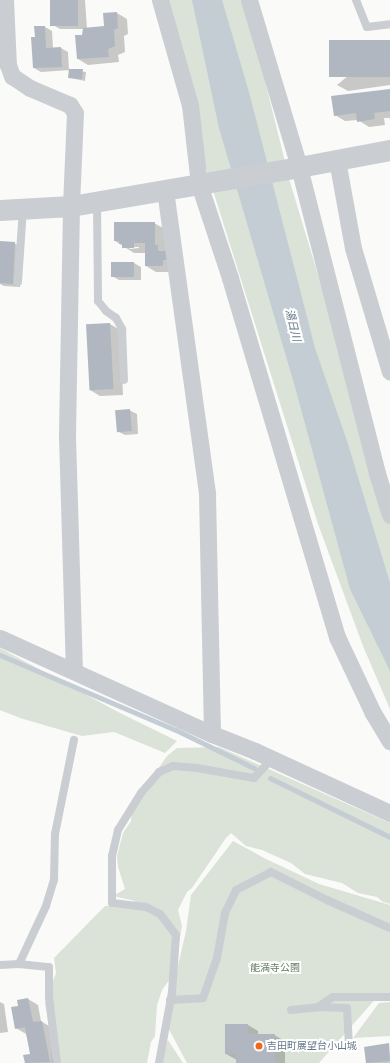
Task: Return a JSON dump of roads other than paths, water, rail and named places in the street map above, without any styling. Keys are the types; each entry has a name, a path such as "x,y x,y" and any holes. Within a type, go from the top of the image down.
{"street":[{"path":"5,0 8,66 12,76 30,88 70,105 75,113 71,206 67,436 74,671"},
{"path":"160,0 190,105 206,183 230,278 337,637 373,713 390,741"},
{"path":"249,0 299,167 377,473 390,515"},
{"path":"0,210 71,206 390,150"},
{"path":"338,160 353,248 390,372"},
{"path":"165,190 207,494 212,734"},
{"path":"0,638 390,813"}],"lane":[{"path":"356,0 367,27 390,24"},
{"path":"97,201 98,301 116,318 122,329 124,380"},
{"path":"18,282 23,209"},
{"path":"19,964 46,906 54,880 55,834 74,740"},
{"path":"159,1063 170,1000 176,935 160,914 146,907 112,903 112,856 118,830 141,793 159,772 173,766 197,768 254,778 272,759"},
{"path":"170,1000 203,998 217,958 225,913 236,890 271,872 327,900 390,928"},
{"path":"0,965 19,964 49,967 49,997 57,1063"},
{"path":"318,1007 333,997 390,997"},
{"path":"291,1010 318,1007 347,1008 349,1046"}],"water":[{"name":"湯日川","path":"192,0 222,0 249,92 315,348 348,444 390,583 390,671 350,589 295,387 219,128"}],"waterway":[{"path":"0,655 176,730 254,768"},
{"path":"270,778 390,837"}],"place":[{"name":"吉田町展望台小山城","path":"259,1046"}],"park label":[{"name":"能満寺公園","path":"275,968"}]}
